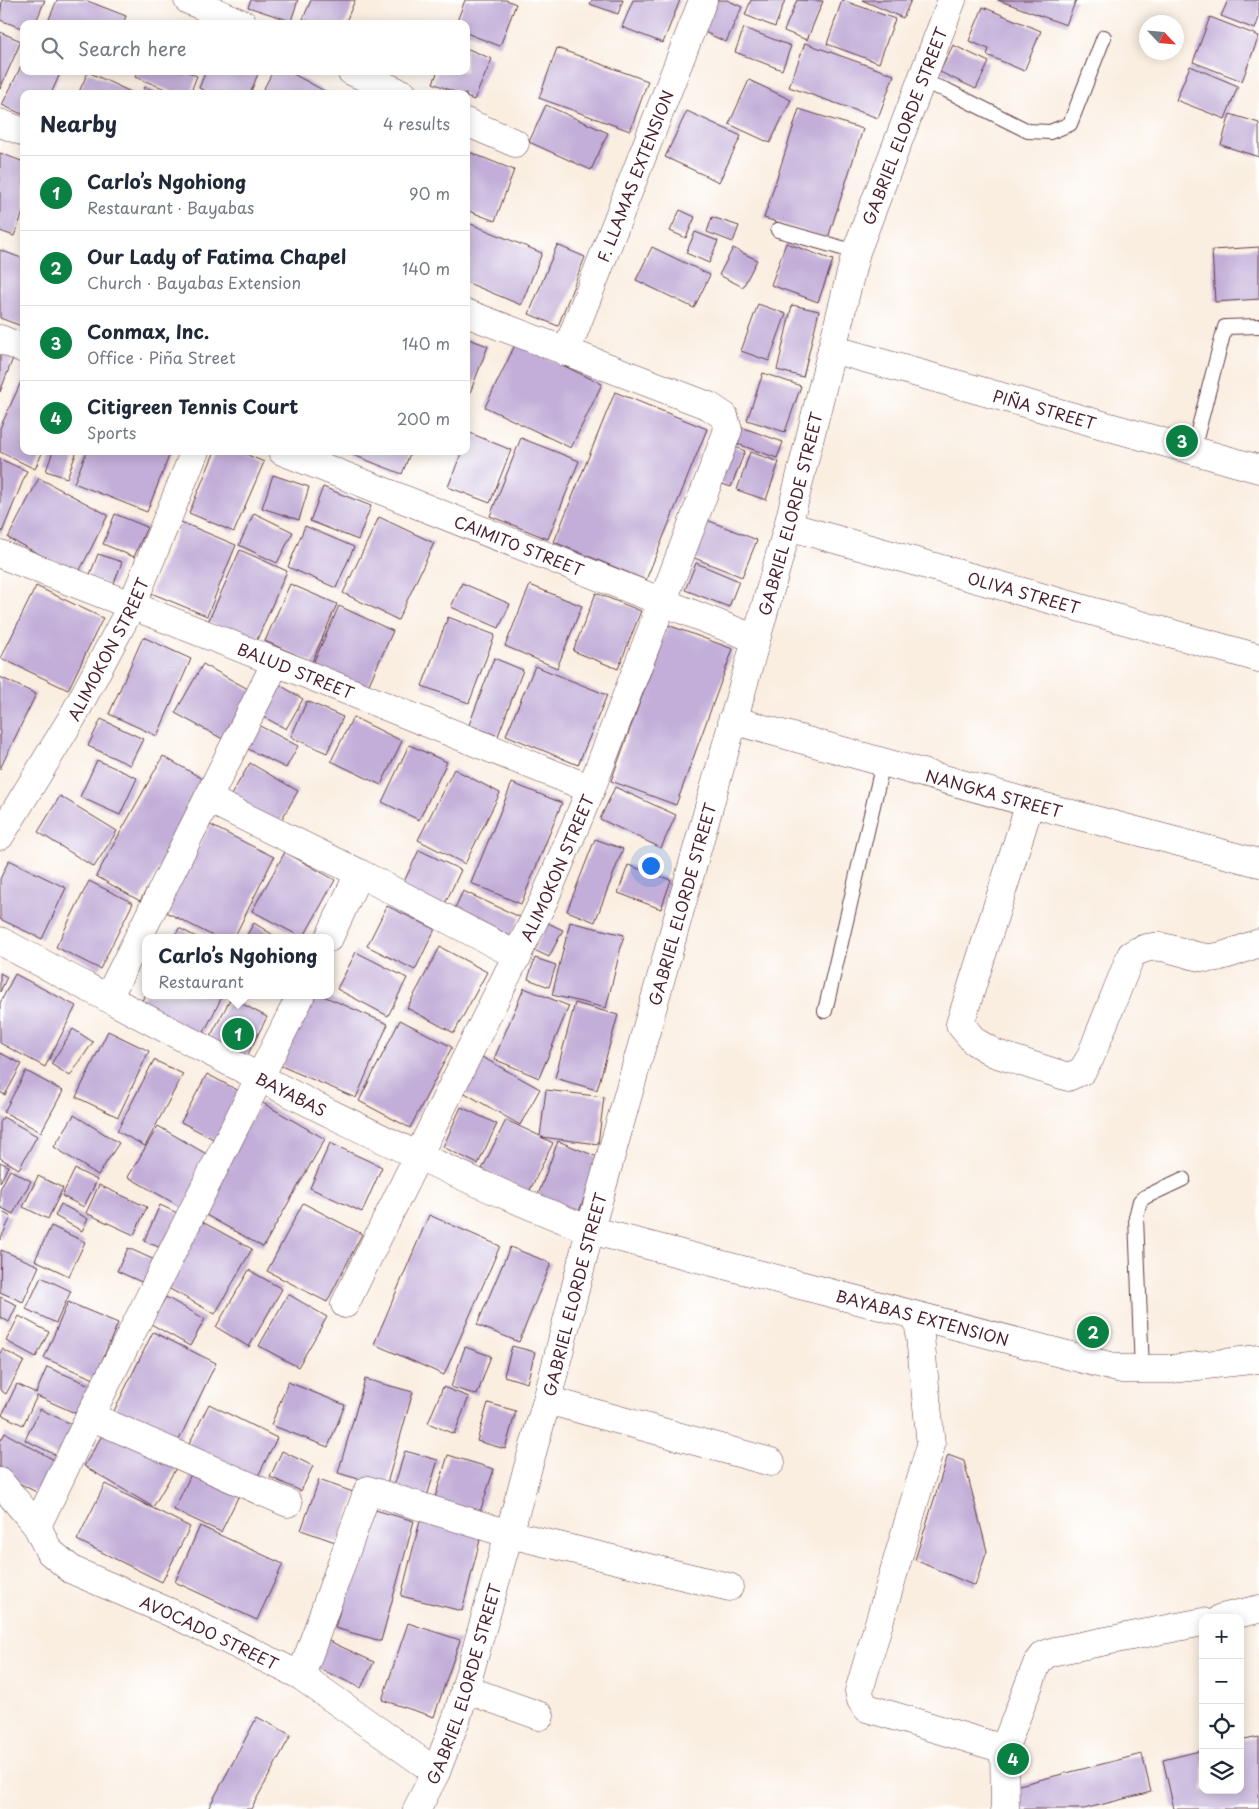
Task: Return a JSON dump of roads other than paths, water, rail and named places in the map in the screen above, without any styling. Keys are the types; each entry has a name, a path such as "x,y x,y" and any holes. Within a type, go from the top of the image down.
{"street":[{"path":"188,0 234,20"},
{"name":"F. LLAMAS EXTENSION","path":"566,352 703,0"},
{"name":"GABRIEL ELORDE STREET","path":"417,1809 436,1772 465,1689 547,1400 590,1230 788,526 856,252 919,81 952,0"},
{"path":"360,75 394,90"},
{"path":"0,122 20,130"},
{"path":"470,124 515,143"},
{"path":"470,315 566,352"},
{"path":"0,339 20,347"},
{"name":"PIÑA STREET","path":"832,349 1259,469"},
{"name":"ALIMOKON STREET","path":"345,1304 518,956 591,790 728,430 724,416 709,406 566,352"},
{"name":"ALIMOKON STREET","path":"0,836 72,718 132,605 193,455"},
{"name":"CAIMITO STREET","path":"292,455 756,639"},
{"name":"OLIVA STREET","path":"788,526 1259,658"},
{"name":"BALUD STREET","path":"0,554 276,662 591,790"},
{"path":"108,998 276,662"},
{"name":"NANGKA STREET","path":"732,720 1030,803 1259,863"},
{"path":"208,799 518,956"},
{"path":"1030,803 960,1024 974,1042 994,1054 1068,1077 1082,1071 1090,1058 1131,955 1143,947 1158,946 1211,958 1259,943"},
{"path":"330,934 359,874"},
{"name":"BAYABAS","path":"0,941 260,1080 418,1157 529,1206 590,1230"},
{"path":"38,1526 90,1416 299,999"},
{"name":"BAYABAS EXTENSION","path":"590,1230 1121,1369 1142,1371 1259,1359"},
{"path":"918,1317 932,1445 859,1691 861,1700 867,1708 1004,1749"},
{"path":"547,1400 771,1462"},
{"path":"90,1416 288,1503"},
{"name":"AVOCADO STREET","path":"0,1482 38,1526 49,1551 72,1570 176,1615 301,1676 436,1772"},
{"path":"301,1676 368,1490 509,1534 729,1587"},
{"path":"1238,1614 1259,1609"},
{"path":"1005,1809 1004,1749 1037,1664 1044,1655 1055,1651 1199,1623"},
{"path":"465,1689 540,1716"}],"lane":[{"path":"919,81 946,90 1028,131 1050,132 1070,124 1104,37"},
{"path":"778,230 856,252"},
{"path":"1193,450 1226,327 1259,326"},
{"path":"825,1011 883,763"},
{"path":"1142,1371 1136,1217 1140,1201 1145,1196 1183,1179"}],"place":[{"name":"Conmax, Inc.","path":"1182,441"},
{"name":"Carlo’s Ngohiong","path":"238,1034"},
{"name":"Our Lady of Fatima Chapel","path":"1093,1332"},
{"name":"Citigreen Tennis Court","path":"1013,1759"}]}
